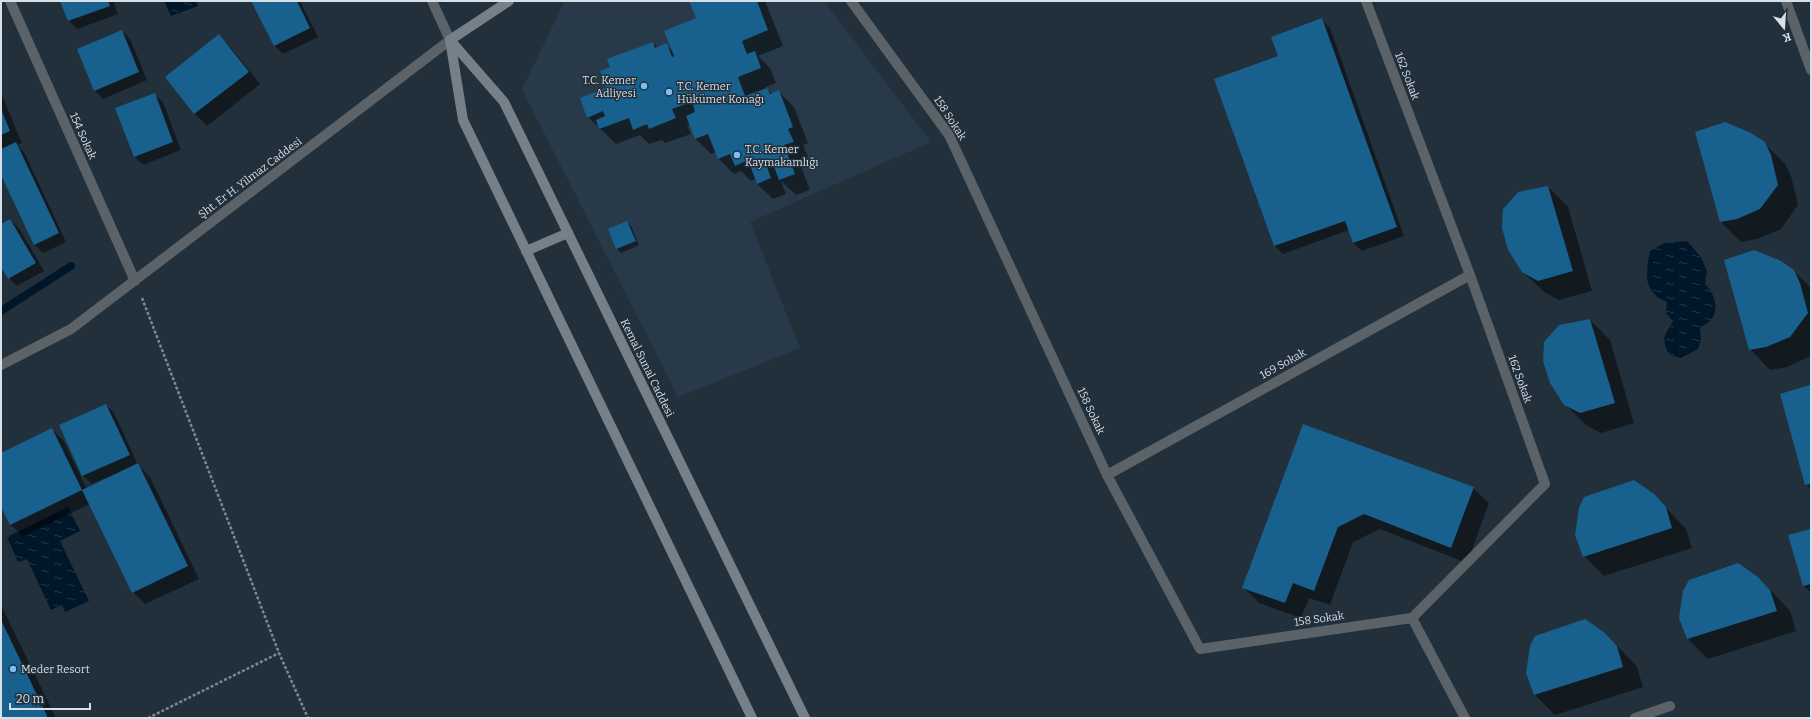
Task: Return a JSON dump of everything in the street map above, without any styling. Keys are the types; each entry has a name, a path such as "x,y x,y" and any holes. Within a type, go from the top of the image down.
{"street":[{"name":"154 Sokak","path":"10,1 135,281"},
{"name":"Kemal Sunal Caddesi","path":"432,1 450,40 463,120 752,718"},
{"name":"Şht. Er H. Yilmaz Caddesi","path":"1,365 71,329 450,40 509,1"},
{"name":"158 Sokak","path":"851,1 949,135 1107,475 1200,649 1412,618"},
{"name":"162 Sokak","path":"1366,1 1470,275 1545,484 1412,618"},
{"path":"1786,1 1811,70"},
{"name":"Kemal Sunal Caddesi","path":"450,40 504,102 805,718"},
{"path":"526,251 568,233"},
{"name":"169 Sokak","path":"1107,475 1470,275"},
{"path":"1412,618 1465,718"},
{"path":"1635,718 1670,706"}],"path":[{"path":"135,281 279,653 308,718"},
{"path":"148,718 279,653"}],"shaded area":[{"path":"565,1 824,1 931,142 750,222 800,348 678,397 522,89"}],"water":[{"path":"164,1 196,1 198,6 171,16"},
{"path":"1687,241 1701,257 1707,271 1705,284 1715,301 1715,311 1711,320 1700,328 1701,340 1698,349 1681,358 1669,355 1664,341 1667,331 1673,321 1666,313 1667,302 1659,298 1650,288 1647,267 1650,251 1664,243"},
{"path":"68,507 80,531 60,541 89,601 65,612 62,605 51,610 27,559 18,562 7,537"}],"building":[{"path":"60,1 108,1 110,6 68,21"},
{"path":"251,1 297,1 310,28 274,46"},
{"name":"T.C. Kemer Hükümet Konağı","path":"689,1 757,1 768,30 742,41 747,54 755,51 761,68 738,77 745,96 767,88 770,94 779,90 793,127 788,129 794,142 784,145 795,174 779,180 773,164 767,167 771,178 757,184 748,160 735,166 730,154 718,159 708,134 695,139 686,116 695,112 692,102 672,109 676,118 649,129 647,124 633,130 629,118 599,129 596,120 605,116 603,111 587,118 580,98 606,88 600,71 610,67 607,59 653,42 655,48 667,43 672,57 674,56 664,31 696,18"},
{"path":"1322,18 1397,227 1353,243 1345,221 1274,246 1214,79 1278,56 1271,37"},
{"path":"122,30 139,72 94,91 77,49"},
{"path":"219,34 249,72 194,114 165,77"},
{"path":"155,93 173,142 134,157 115,108"},
{"path":"1,109 10,131 1,135"},
{"path":"1725,122 1751,133 1765,142 1771,155 1778,185 1760,209 1737,219 1720,222 1695,132"},
{"path":"16,142 59,233 34,245 1,175 1,149"},
{"path":"1548,186 1573,271 1538,281 1522,272 1508,250 1502,228 1503,209 1518,192"},
{"path":"10,219 36,263 8,279 1,267 1,224"},
{"path":"627,221 636,241 616,249 608,229"},
{"path":"1754,250 1781,261 1794,270 1800,283 1808,313 1790,337 1766,347 1749,350 1724,260"},
{"path":"1590,319 1615,403 1580,413 1564,405 1550,383 1543,361 1544,342 1559,325"},
{"path":"1810,385 1811,484 1805,485 1780,394"},
{"path":"106,404 130,455 82,476 59,425"},
{"path":"1303,424 1474,487 1451,548 1364,514 1338,527 1314,591 1293,583 1285,603 1242,588"},
{"path":"52,428 82,490 10,525 1,507 1,453"},
{"path":"138,463 188,566 132,593 82,490"},
{"path":"1634,480 1654,494 1666,507 1672,528 1583,557 1575,535 1579,508 1584,497"},
{"path":"1811,529 1811,584 1803,586 1788,535"},
{"path":"1738,563 1758,577 1770,590 1777,611 1687,639 1679,618 1683,591 1689,580"},
{"path":"1585,619 1605,633 1617,646 1623,667 1534,695 1526,673 1530,646 1535,636"},
{"name":"Meder Resort","path":"1,620 48,718 1,718"}],"waterway":[{"path":"1,311 71,266"}],"place":[{"name":"T.C. Kemer Adliyesi","path":"644,86"},
{"name":"T.C. Kemer Hükümet Konağı","path":"669,92"},
{"name":"T.C. Kemer Kaymakamlığı","path":"737,155"},
{"name":"Meder Resort","path":"13,669"}]}
